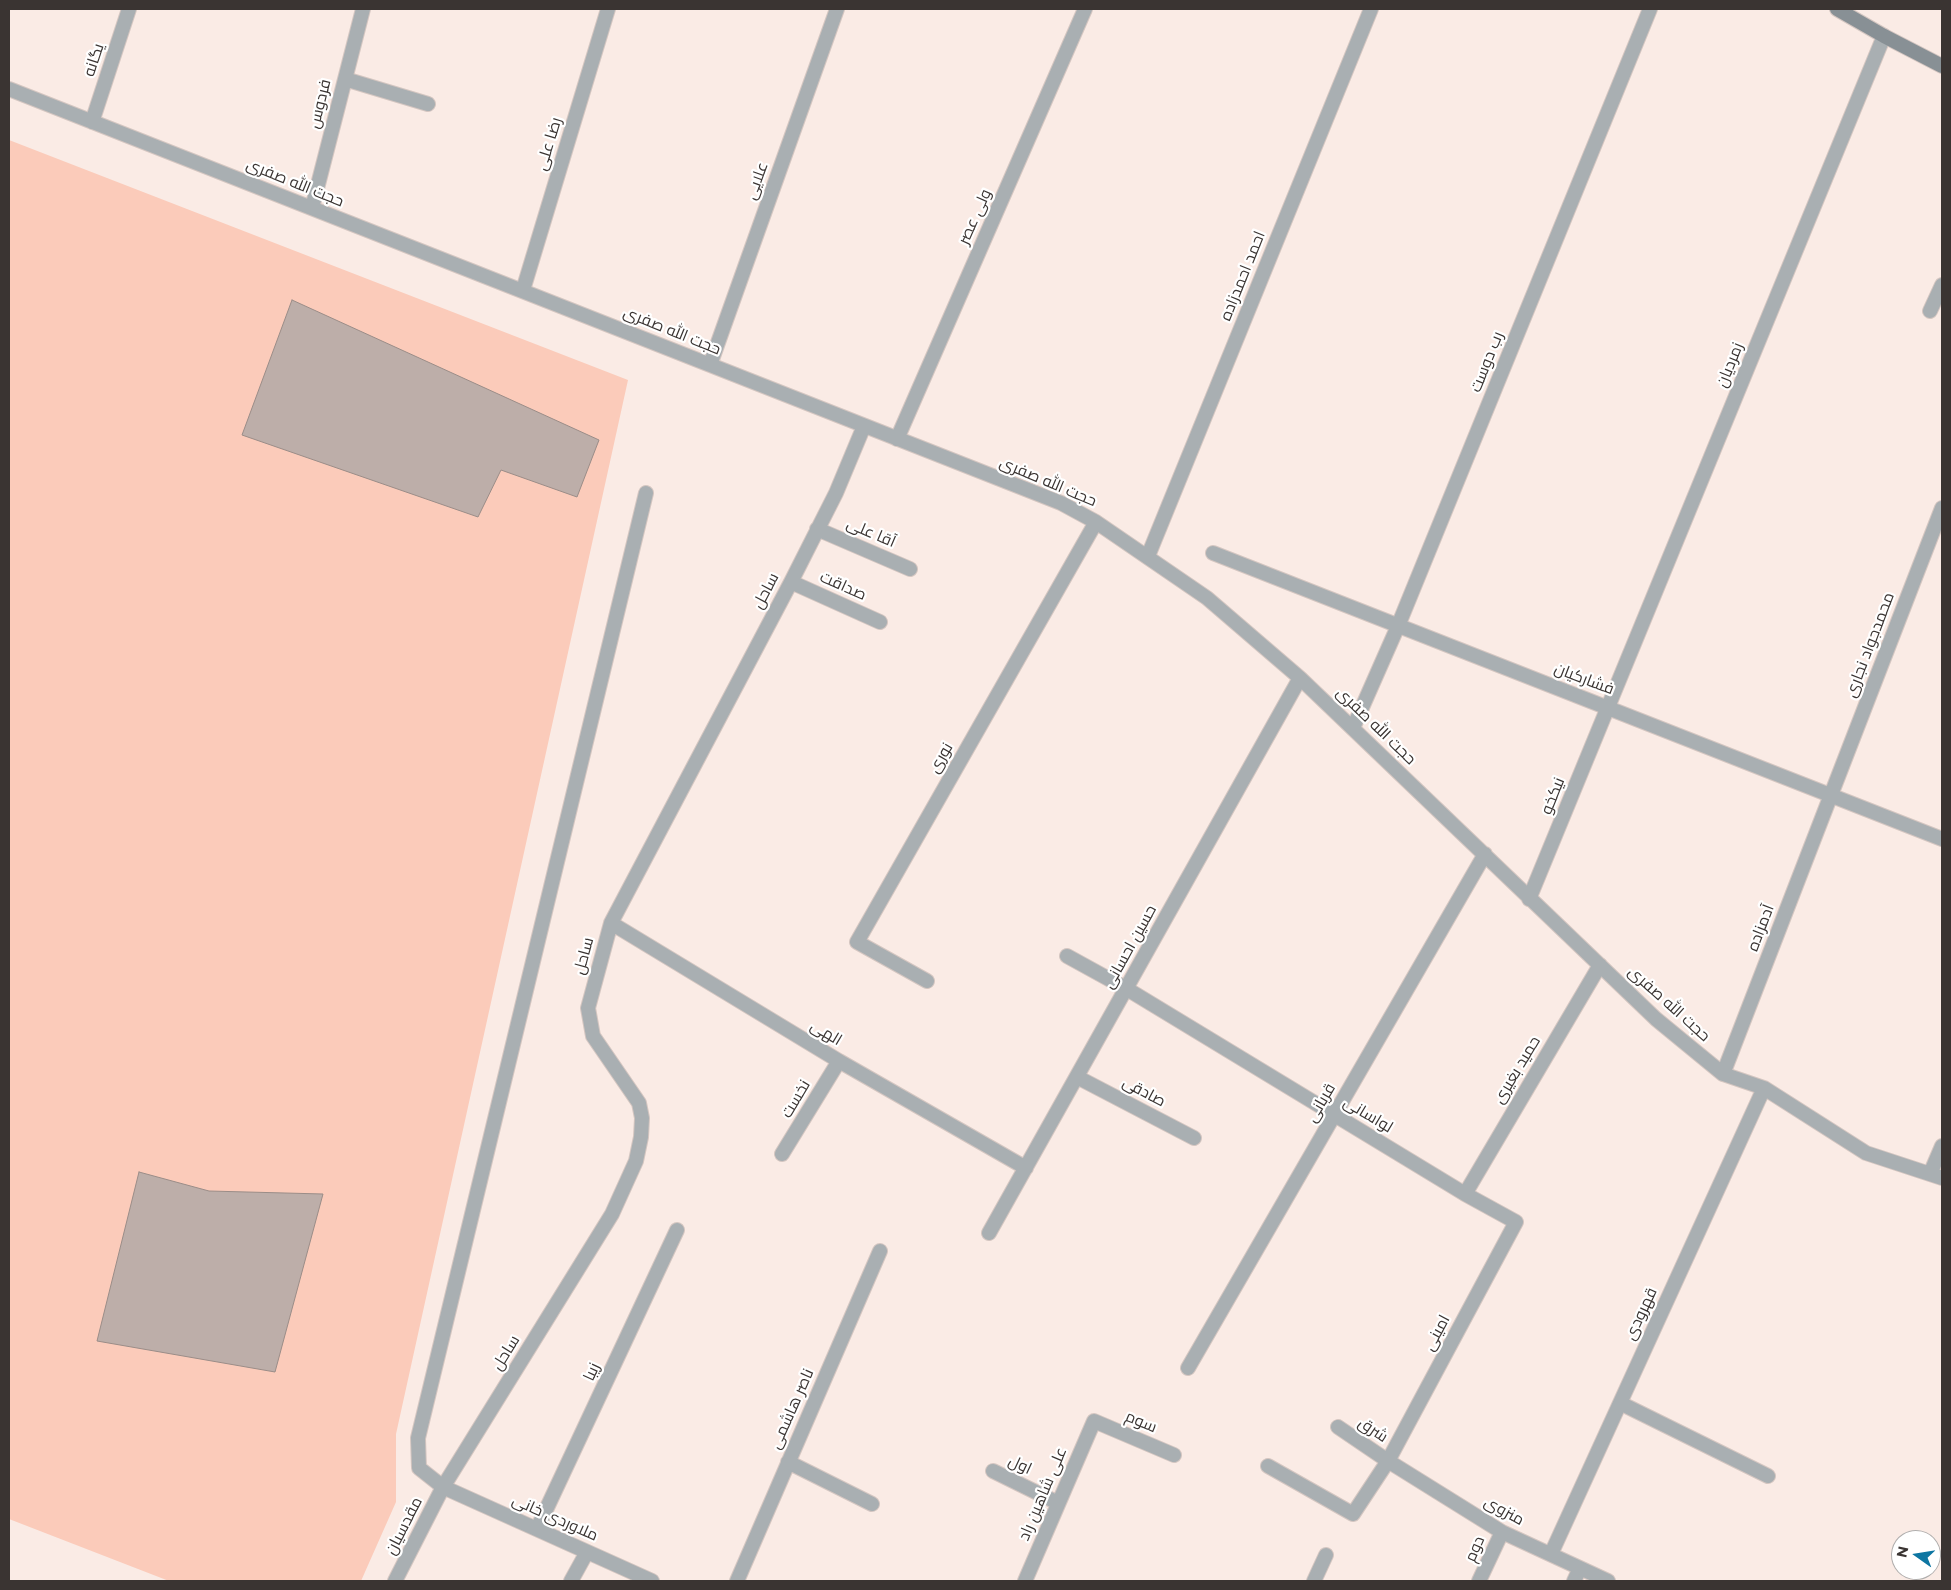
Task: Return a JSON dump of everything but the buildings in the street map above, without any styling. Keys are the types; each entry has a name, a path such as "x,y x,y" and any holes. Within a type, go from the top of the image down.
{"main road":[{"path":"1844,10 1884,36 1942,66"}],"street":[{"name":"یگانه","path":"92,122 129,9"},
{"name":"فردوس","path":"312,208 363,9"},
{"name":"رضا علی","path":"523,290 608,9"},
{"name":"علایی","path":"710,365 838,9"},
{"name":"ولی عصر","path":"897,439 1085,9"},
{"name":"احمد احمدزاده","path":"1148,556 1371,9"},
{"name":"رب دوست","path":"1353,728 1398,626 1650,9"},
{"name":"زمردیان","path":"1608,707 1884,36"},
{"path":"345,79 428,104"},
{"name":"حجت الله صفری","path":"9,89 523,290 1061,504 1096,522 1207,598 1300,678 1656,1019 1723,1074 1764,1088 1866,1153 1936,1176"},
{"path":"1930,311 1942,284"},
{"name":"ساحل","path":"443,1487 612,1214 636,1160 641,1137 642,1118 639,1103 593,1036 588,1008 611,923 791,582 836,493 864,426"},
{"name":"ملاوردی خانی","path":"646,493 418,1438 419,1468 443,1487 652,1581"},
{"name":"محمدجواد نجاری","path":"1831,796 1942,508"},
{"name":"نوری","path":"927,981 857,942 1096,522"},
{"name":"آقا علی","path":"817,529 910,569"},
{"name":"فشارکیان","path":"1213,553 1942,839"},
{"name":"صداقت","path":"791,582 880,622"},
{"name":"حسین احسانی","path":"989,1233 1300,678"},
{"name":"نیکخو","path":"1530,899 1608,707"},
{"name":"آدمزاده","path":"1723,1074 1831,796"},
{"name":"قربانی","path":"1188,1368 1485,854"},
{"name":"الهی","path":"611,923 839,1061 1026,1168"},
{"path":"1067,956 1127,989"},
{"name":"حمید بغیری","path":"1465,1194 1600,965"},
{"name":"لواسانی","path":"1127,989 1465,1194 1516,1222"},
{"name":"نخست","path":"782,1154 839,1061"},
{"name":"صادقی","path":"1077,1076 1194,1138"},
{"name":"قهرودی","path":"1551,1554 1764,1088"},
{"path":"1936,1176 1942,1146"},
{"name":"امینی","path":"1268,1466 1353,1514 1388,1461 1516,1222"},
{"name":"زیبا","path":"538,1530 677,1230"},
{"name":"ناصر هاشمی","path":"736,1581 880,1251"},
{"path":"1620,1403 1768,1476"},
{"name":"سوم","path":"1094,1421 1174,1454"},
{"name":"علی شاهین راد","path":"1024,1581 1094,1421"},
{"name":"شرق","path":"1338,1427 1388,1461"},
{"name":"منزوی","path":"1388,1461 1502,1532 1608,1581"},
{"path":"788,1462 872,1504"},
{"name":"اول","path":"993,1472 1058,1503"},
{"name":"مقدسیان","path":"396,1581 443,1487"},
{"name":"دوم","path":"1479,1581 1502,1532"},
{"path":"571,1581 587,1552"},
{"path":"1314,1581 1326,1555"},
{"path":"1574,1581 1580,1568"}],"shaded area":[{"path":"9,140 628,380 396,1434 396,1502 361,1581 169,1581 9,1519"}]}
